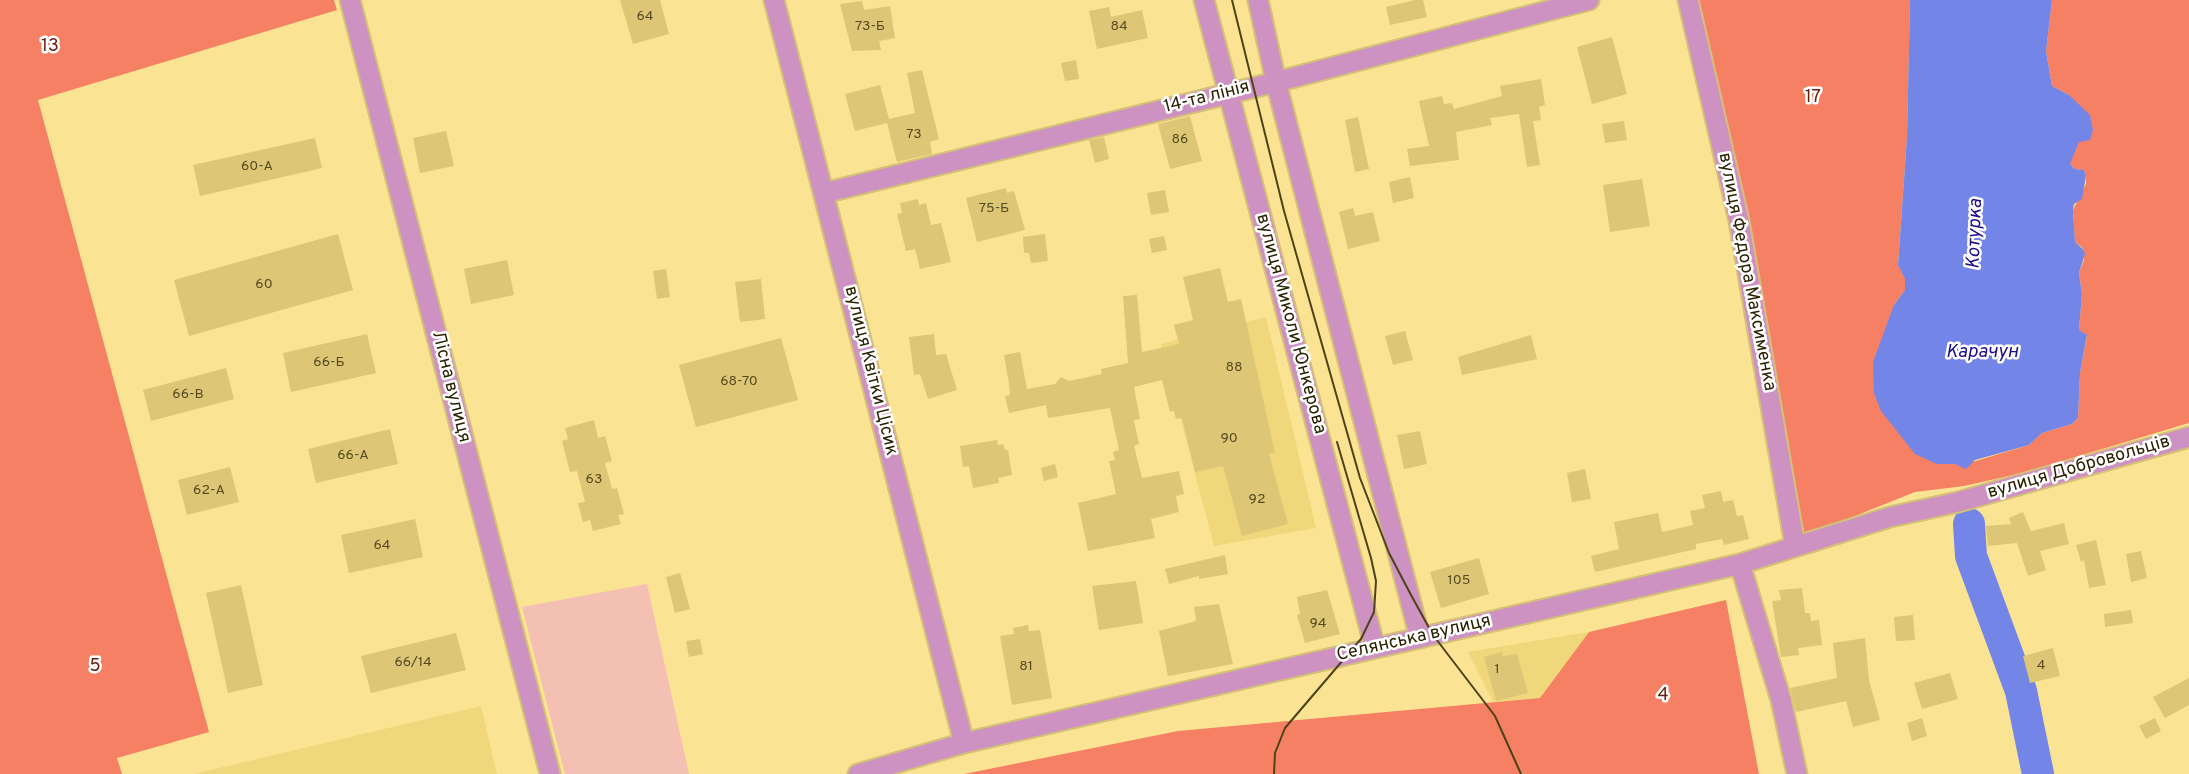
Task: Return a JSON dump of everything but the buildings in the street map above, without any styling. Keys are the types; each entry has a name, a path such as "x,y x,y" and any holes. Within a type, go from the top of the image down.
{"street":[{"name":"Лісна вулиця","path":"350,0 550,774"},
{"name":"вулиця Квітки Цісик","path":"774,0 964,743"},
{"name":"вулиця Миколи Юнкерова","path":"1204,0 1375,648"},
{"path":"1258,0 1276,82 1420,638"},
{"name":"14-та лінія","path":"824,193 1276,82 1589,0"},
{"name":"вулиця Федора Максименка","path":"1688,0 1739,221 1795,546"},
{"name":"вулиця Добровольців","path":"1969,499 2189,437"},
{"name":"Селянська вулиця","path":"858,774 908,766 964,743 1740,564 1890,517 1969,499"},
{"path":"1740,564 1781,700 1797,774"}],"shaded area":[{"path":"1266,317 1316,528 1214,546 1161,344"},
{"path":"647,584 689,774 565,774 522,607"},
{"path":"1589,632 1540,698 1493,702 1468,652"},
{"path":"481,706 497,774 194,774"}],"green space":[{"name":"5","path":"0,0 334,0 337,10 38,100 209,732 117,758 122,774 0,774"},
{"name":"17","path":"1698,0 1910,0 1907,137 1898,264 1905,279 1905,290 1894,305 1937,464 1969,463 2029,445 2042,433 2072,424 2078,418 2080,373 2087,336 2079,330 2082,294 2079,273 2084,260 2083,248 2075,242 2073,210 2086,184 2086,176 2084,170 2075,169 2070,164 2070,157 2076,150 2069,95 2052,86 2046,51 2052,0 2189,0 2189,423 2022,473 1964,486 1915,492 1805,536"},
{"name":"4","path":"1726,600 1759,774 964,774 1178,731 1540,698 1589,632"}],"water":[{"name":"Карачун","path":"1910,0 2052,0 2046,51 2052,86 2069,95 2090,115 2093,130 2090,140 2079,142 2070,164 2075,169 2084,170 2086,176 2082,199 2074,204 2073,210 2075,242 2085,254 2079,273 2082,294 2079,330 2087,335 2080,373 2078,418 2072,424 2042,433 2029,445 1975,460 1966,469 1955,464 1937,464 1915,454 1881,411 1874,393 1873,362 1894,305 1905,290 1905,279 1898,265 1907,137"}],"waterway":[{"name":"Котурка","path":"1969,524 1971,556 2021,691 2038,774"}],"tram line":[{"path":"1232,0 1284,211 1360,478 1389,553 1411,595 1433,635 1495,716 1521,774"},
{"path":"1274,774 1275,753 1285,728 1361,639 1374,612 1376,581 1371,558 1337,442"}],"park label":[{"name":"13","path":"50,47"}]}
